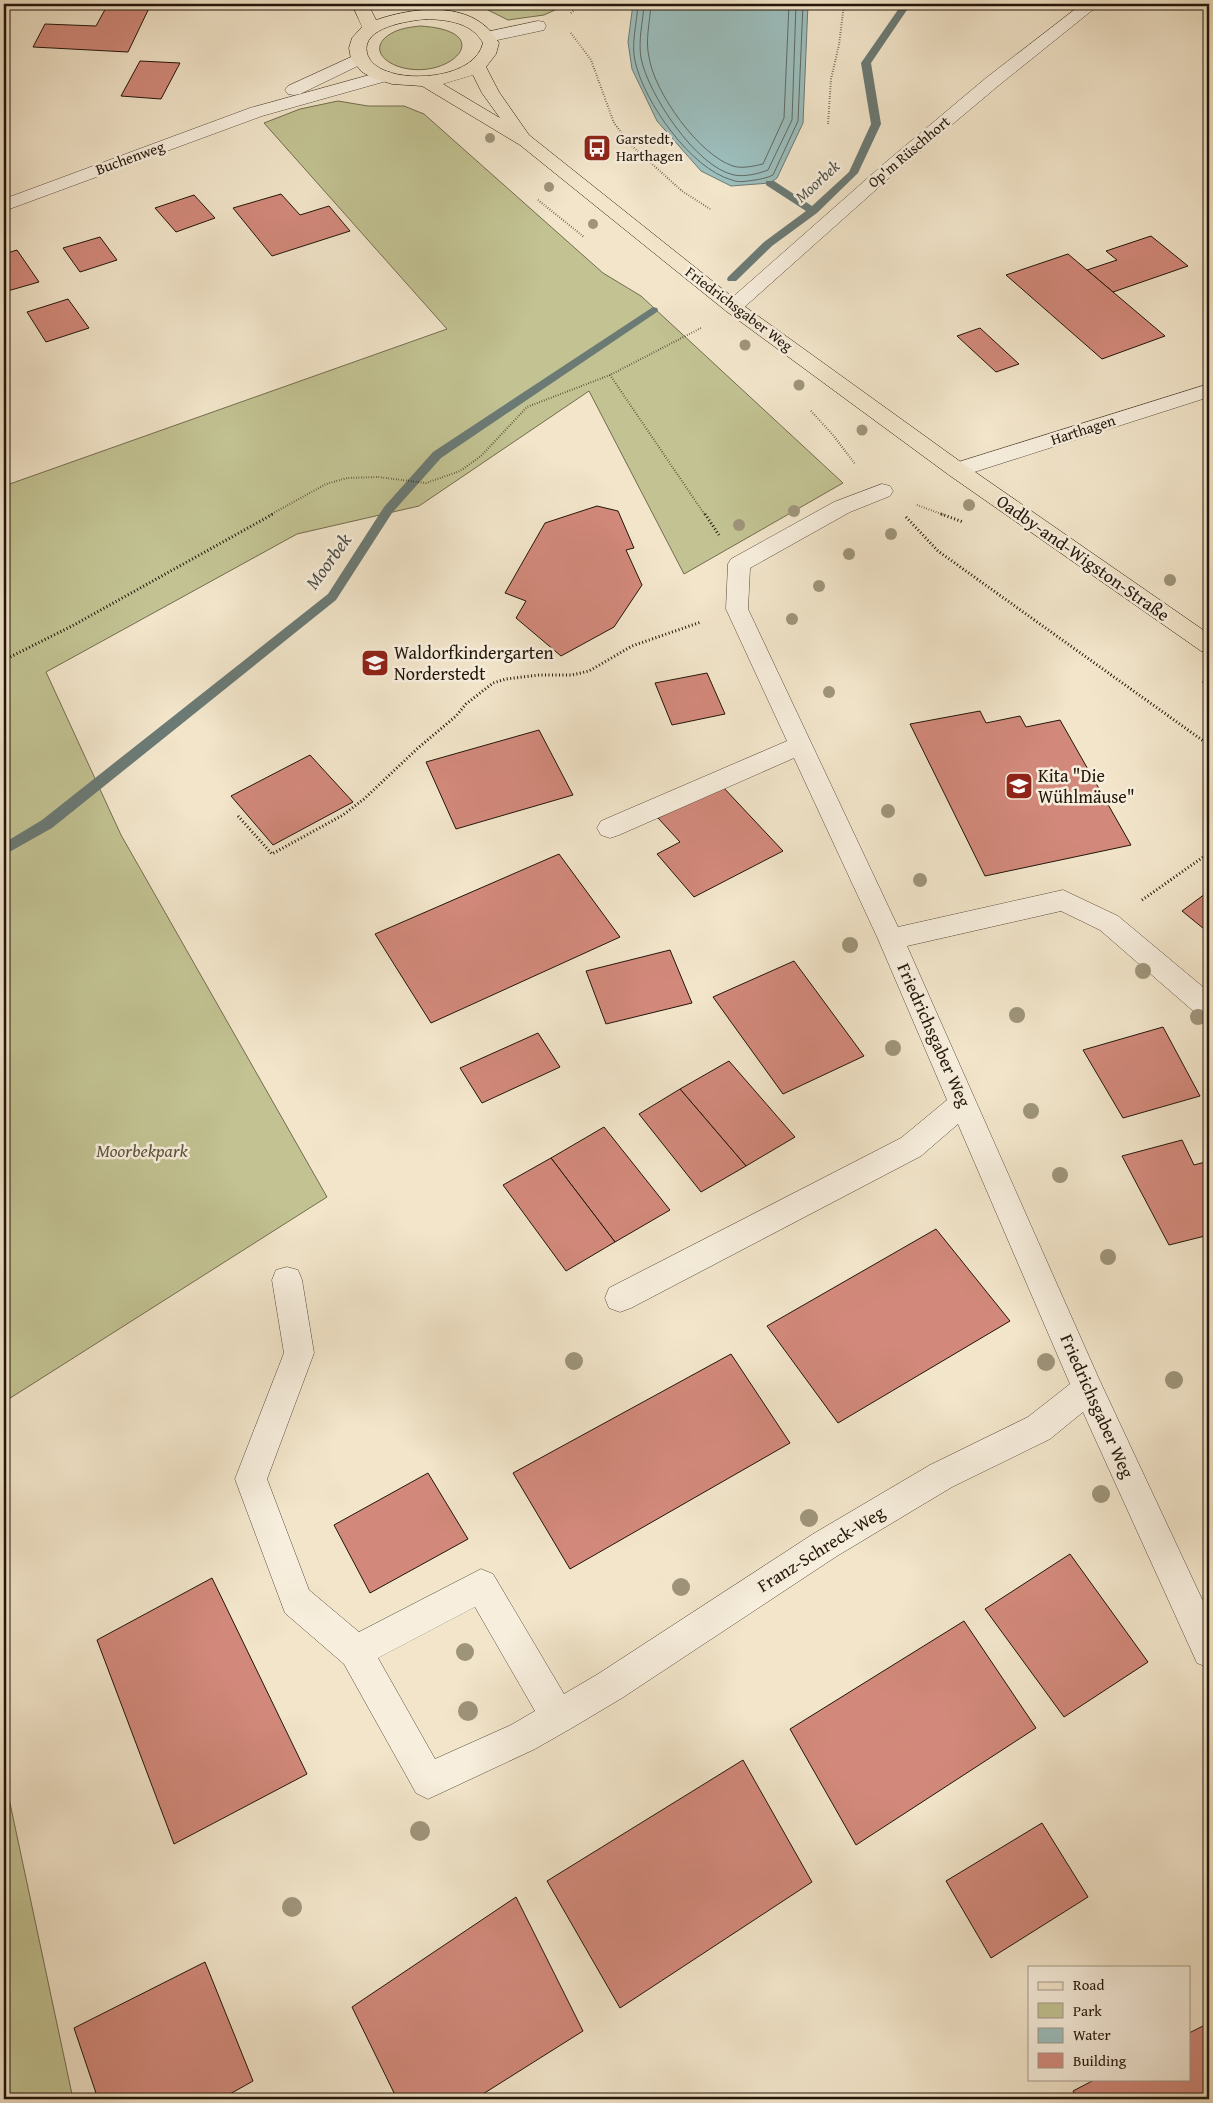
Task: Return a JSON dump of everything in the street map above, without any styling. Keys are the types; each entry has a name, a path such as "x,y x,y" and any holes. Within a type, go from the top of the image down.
{"main road":[{"path":"360,4 371,29"},
{"path":"399,4 426,14"},
{"path":"426,14 461,18 478,26 491,43 488,55 477,66 454,77 426,81 404,80 384,76 369,68 360,58 358,52 360,40 371,29 401,16 426,14"},
{"path":"477,66 491,93 526,141"},
{"path":"426,81 526,141"},
{"name":"Friedrichsgaber Weg","path":"526,141 733,307 957,470"},
{"name":"Oadby-and-Wigston-Straße","path":"957,470 1209,645"}],"street":[{"name":"Op'm Rüschhort","path":"733,307 892,166 992,82 1092,4"},
{"path":"488,37 538,26"},
{"name":"Buchenweg","path":"256,112 301,85 360,58"},
{"name":"Buchenweg","path":"4,205 256,112 384,76"},
{"name":"Harthagen","path":"957,470 1209,390"},
{"path":"739,564 842,507 882,491"},
{"name":"Friedrichsgaber Weg","path":"739,564 737,610 891,939 1088,1389 1209,1652"},
{"path":"610,828 800,745"},
{"path":"891,939 1063,900 1109,923 1209,1008"},
{"path":"620,1298 911,1146 963,1103"},
{"path":"287,1280 299,1353 252,1479 297,1601 356,1652 481,1586 558,1717"},
{"name":"Franz-Schreck-Weg","path":"356,1652 428,1781 523,1737 558,1717 610,1686 825,1544 941,1476 1039,1428 1088,1389"}],"path":[{"path":"828,124 831,79 839,45 844,4"},
{"path":"570,31 591,60 614,123 632,146 682,191 710,210"},
{"path":"4,660 72,626 326,484 347,478 378,477 426,483 460,472 481,456 528,407 610,375 703,327"},
{"path":"610,375 739,564"},
{"path":"882,491 962,521"},
{"path":"882,491 938,551 1209,745"},
{"path":"238,816 272,854 342,815 364,799 418,748 456,716 466,704 493,683 506,678 572,675 589,671 632,646 737,610"},
{"path":"1109,923 1209,853"}],"green space":[{"path":"459,4 568,4 544,15 508,20 486,9"},
{"path":"420,26 445,30 458,37 462,46 458,55 448,63 433,68 416,70 397,66 385,59 381,54 380,45 387,36 400,30"},
{"name":"Moorbekpark","path":"338,101 368,106 404,106 424,114 603,273 641,296 843,483 684,574 589,391 419,506 297,534 46,672 121,835 327,1197 4,1402 4,486 447,329 264,123 300,109"},
{"path":"4,1775 73,2099 4,2099"}],"water":[{"path":"633,4 808,4 803,123 777,178 770,183 731,186 701,171 657,121 632,69 628,42"}],"building":[{"path":"108,4 151,4 128,52 33,47 45,24 96,26"},
{"path":"140,61 180,63 161,99 121,96"},
{"path":"281,194 300,215 329,206 350,231 272,256 233,208"},
{"path":"194,195 215,218 176,232 155,208"},
{"path":"1151,236 1188,266 1113,292 1087,270 1117,260 1106,251"},
{"path":"100,237 117,260 80,272 63,248"},
{"path":"17,250 39,282 4,292 4,254"},
{"path":"1068,254 1165,336 1102,359 1006,275"},
{"path":"68,299 89,328 46,342 27,312"},
{"path":"980,328 1019,364 996,372 957,336"},
{"path":"597,506 618,511 634,548 626,550 642,585 614,627 561,656 516,618 526,601 505,593 545,523"},
{"path":"707,673 725,714 672,725 655,683"},
{"name":"Kita \"Die Wühlmäuse\"","path":"980,711 986,723 1020,716 1026,727 1060,720 1131,845 985,876 910,724"},
{"path":"539,730 573,795 456,829 426,762"},
{"path":"310,755 353,802 273,845 231,796"},
{"path":"722,786 783,851 694,897 657,854 680,842 658,818"},
{"path":"559,854 620,937 431,1023 375,934"},
{"path":"1209,891 1209,933 1182,911"},
{"path":"670,950 692,1003 606,1024 586,971"},
{"path":"794,961 864,1056 783,1094 713,997"},
{"path":"1163,1027 1200,1096 1123,1118 1083,1050"},
{"path":"538,1033 560,1067 482,1103 460,1068"},
{"path":"729,1061 795,1137 746,1166 680,1089"},
{"path":"680,1089 746,1166 701,1192 639,1114"},
{"path":"604,1127 670,1210 615,1242 551,1158"},
{"path":"1182,1140 1194,1165 1209,1161 1209,1235 1169,1245 1122,1156"},
{"path":"551,1158 615,1242 566,1271 503,1185"},
{"path":"936,1229 1010,1321 838,1423 767,1326"},
{"path":"731,1354 790,1443 570,1569 513,1473"},
{"path":"428,1473 468,1539 370,1593 334,1525"},
{"path":"1070,1554 1148,1662 1064,1717 985,1609"},
{"path":"212,1578 307,1774 174,1844 97,1640"},
{"path":"964,1621 1036,1728 856,1845 790,1729"},
{"path":"743,1760 812,1882 620,2008 547,1881"},
{"path":"1042,1823 1088,1897 991,1958 946,1881"},
{"path":"516,1897 583,2031 475,2099 397,2099 352,2007"},
{"path":"205,1962 253,2081 221,2099 98,2099 74,2028"},
{"path":"1207,2024 1209,2028 1209,2099 1077,2099 1073,2091 1094,2080 1190,2080 1190,2032"}],"waterway":[{"name":"Moorbek","path":"813,211 853,173 876,124 866,63 906,4"},
{"path":"770,183 813,211"},
{"name":"Moorbek","path":"732,279 768,244 813,211"},
{"name":"Moorbek","path":"4,850 47,824 332,597 388,510 437,455 653,310"}],"place":[{"name":"Garstedt, Harthagen","path":"597,148"},
{"name":"Waldorfkindergarten Norderstedt","path":"375,663"},
{"name":"Kita \"Die Wühlmäuse\"","path":"1019,786"}]}
